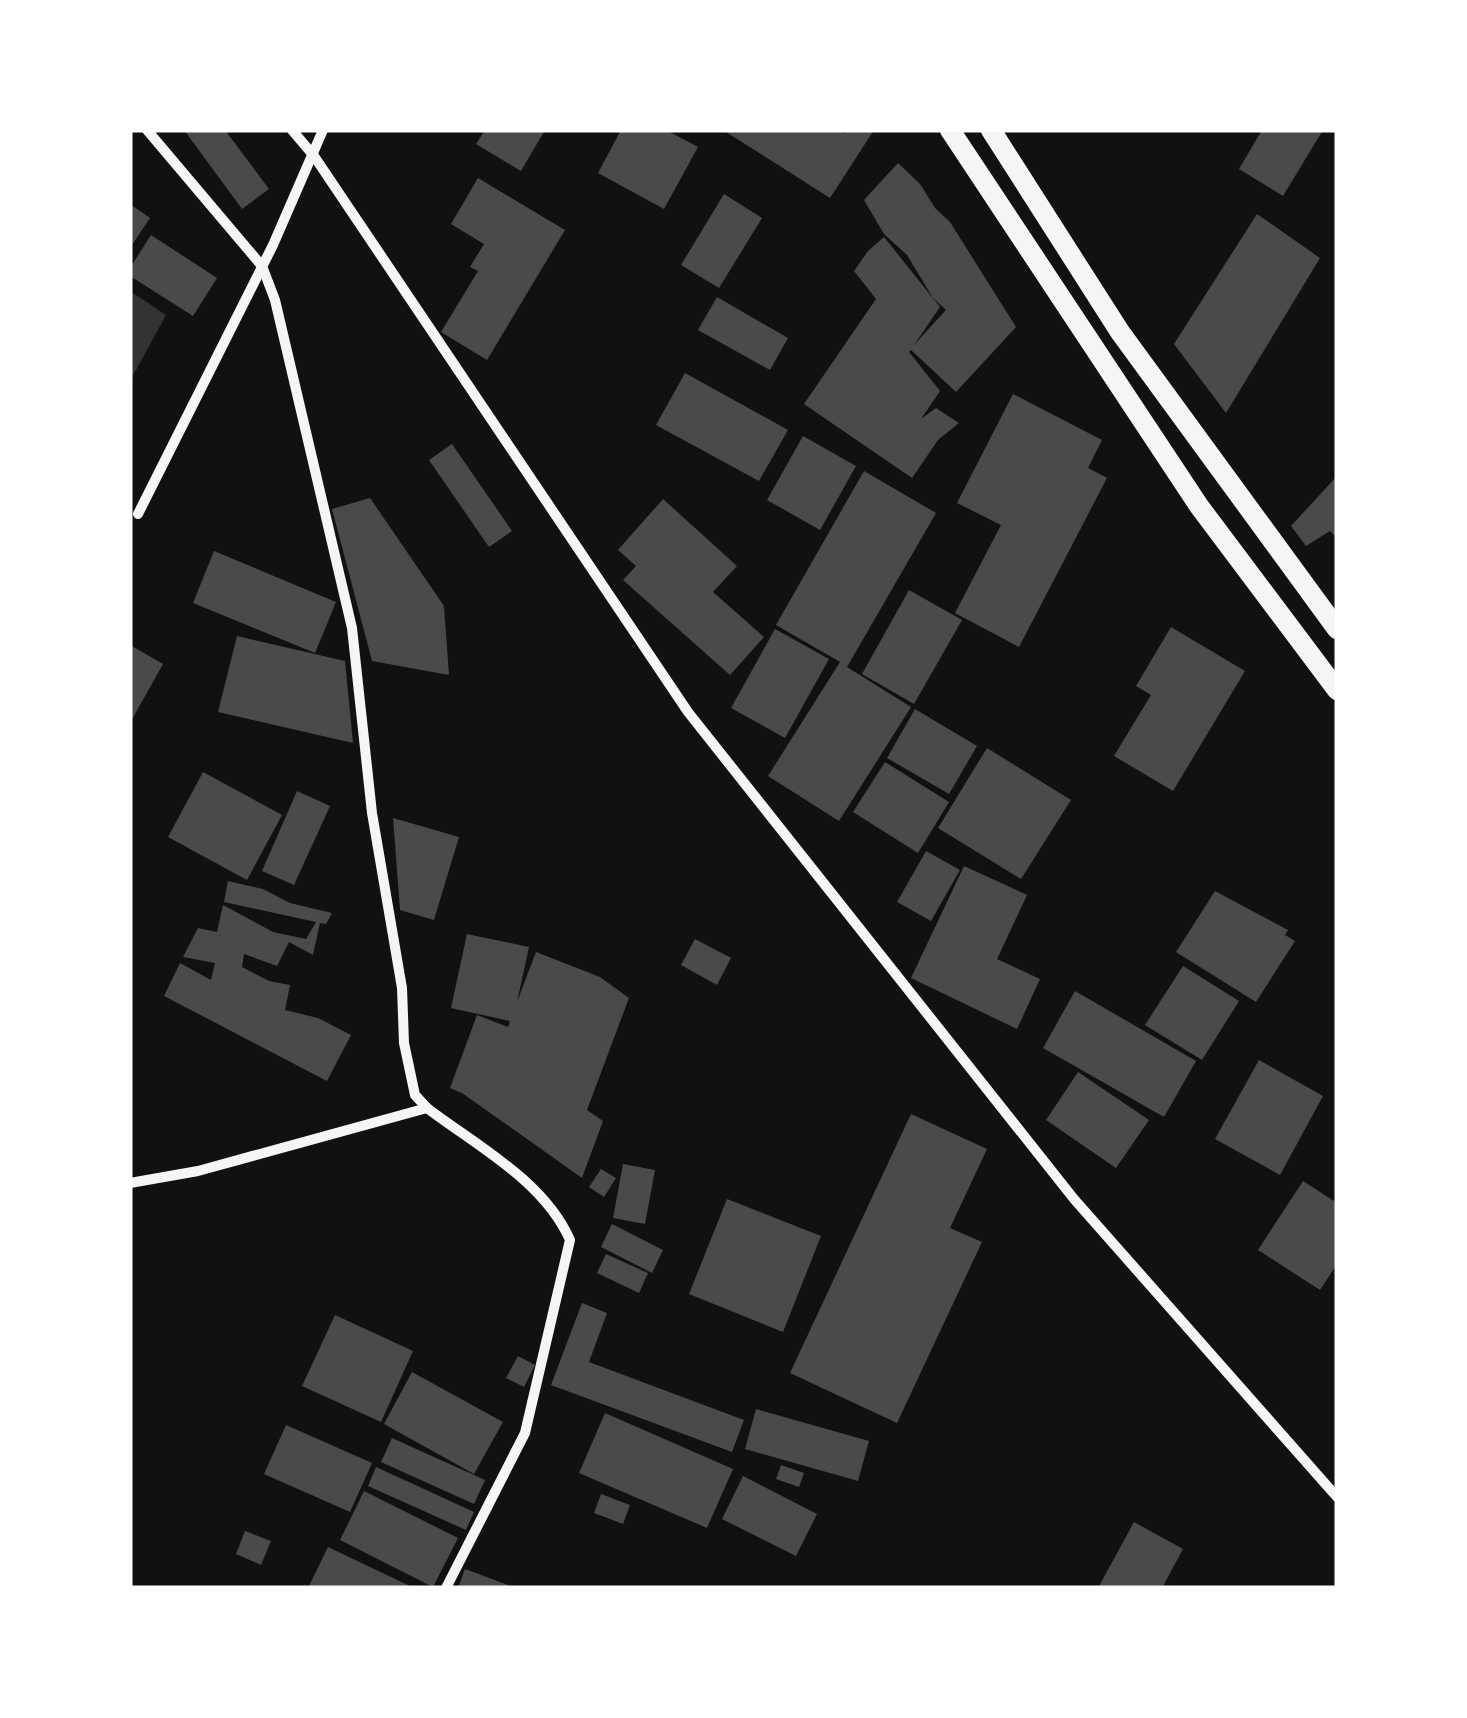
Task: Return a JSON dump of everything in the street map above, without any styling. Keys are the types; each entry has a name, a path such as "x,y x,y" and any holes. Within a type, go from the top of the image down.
{"main road":[{"path":"950,130 1199,506 1337,690"},
{"path":"992,130 1120,332 1337,629"}],"street":[{"path":"148,130 262,266 275,300 352,628 372,812 402,988 404,1043 415,1095 530,1185 559,1216 570,1240 525,1433 446,1588"},
{"path":"292,130 314,156 688,712 1074,1199 1337,1496"},
{"path":"138,514 262,266 323,130"},
{"path":"130,1183 198,1170 427,1108"}],"shaded area":[{"path":"130,291 166,315 130,381"}],"building":[{"path":"184,130 225,130 269,189 242,209"},
{"path":"485,130 545,130 521,171 476,144"},
{"path":"621,130 666,130 698,147 664,209 598,173"},
{"path":"723,130 844,133 874,130 830,198"},
{"path":"1262,130 1323,130 1283,196 1239,169"},
{"path":"898,163 950,222 1016,327 956,392 909,352 940,391 921,419 936,408 959,423 938,440 912,478 804,404 876,299 854,271 884,237 940,307 914,345 946,310 933,298 907,255 884,234 864,200"},
{"path":"478,178 565,230 487,360 441,332 478,271 470,267 484,244 451,224"},
{"path":"724,194 762,218 719,288 681,265"},
{"path":"130,204 150,218 130,248"},
{"path":"1257,214 1320,258 1226,413 1174,344"},
{"path":"151,235 217,278 193,316 130,276 130,268"},
{"path":"717,297 788,338 770,370 698,330"},
{"path":"685,373 788,430 759,481 656,425"},
{"path":"1013,394 1102,440 1088,468 1107,478 1019,647 955,613 1001,525 957,503"},
{"path":"803,436 856,466 820,530 767,500"},
{"path":"452,444 512,531 489,547 429,460"},
{"path":"864,471 936,513 847,667 911,707 839,821 768,776 840,662 776,625"},
{"path":"1337,476 1337,538 1330,531 1306,546 1291,526"},
{"path":"370,498 444,606 449,675 372,661 332,509"},
{"path":"663,499 737,566 713,592 764,637 730,675 623,580 636,566 618,550"},
{"path":"214,551 336,602 315,653 193,603"},
{"path":"909,590 962,620 914,704 862,674"},
{"path":"1171,627 1245,671 1173,791 1114,756 1151,695 1136,686"},
{"path":"775,629 829,659 785,738 731,708"},
{"path":"237,636 345,661 353,743 218,712"},
{"path":"130,645 163,664 130,723"},
{"path":"915,709 977,746 949,794 887,758"},
{"path":"987,748 1071,800 1021,879 938,828"},
{"path":"885,762 949,802 918,853 853,812"},
{"path":"203,772 282,815 247,880 168,837"},
{"path":"297,791 330,806 294,885 262,871"},
{"path":"393,818 459,837 434,920 400,910"},
{"path":"926,851 960,870 931,921 897,902"},
{"path":"964,866 1027,895 997,959 1040,979 1017,1029 911,978"},
{"path":"228,881 332,913 326,924 320,923 313,955 289,942 277,966 244,954 242,967 269,981 290,985 285,1010 318,1018 351,1035 327,1081 164,996 180,963 211,980 215,963 183,957 198,928 217,932 223,905 273,932 306,939 316,922 224,902"},
{"path":"1215,891 1288,930 1285,935 1295,941 1256,1002 1176,952"},
{"path":"467,934 529,947 517,1002 536,952 600,977 629,998 587,1110 603,1121 582,1178 450,1088 477,1015 508,1027 510,1021 451,1008"},
{"path":"695,939 731,958 717,985 681,965"},
{"path":"1183,966 1239,1001 1202,1060 1145,1025"},
{"path":"1075,991 1196,1061 1164,1117 1043,1048"},
{"path":"1259,1060 1323,1096 1280,1175 1215,1139"},
{"path":"1078,1072 1149,1120 1116,1168 1046,1120"},
{"path":"911,1114 987,1149 950,1228 982,1242 897,1423 790,1373"},
{"path":"623,1164 655,1170 645,1224 613,1218"},
{"path":"601,1169 616,1178 604,1197 589,1187"},
{"path":"1303,1181 1337,1203 1337,1264 1320,1290 1258,1250"},
{"path":"727,1199 821,1236 783,1332 689,1294"},
{"path":"612,1224 663,1250 652,1273 601,1247"},
{"path":"606,1254 648,1273 639,1293 597,1273"},
{"path":"582,1303 607,1313 589,1362 744,1420 732,1452 551,1385"},
{"path":"335,1315 413,1351 381,1422 302,1386"},
{"path":"518,1356 535,1365 524,1387 506,1378"},
{"path":"412,1372 503,1422 474,1474 384,1424"},
{"path":"756,1409 869,1441 858,1481 745,1449"},
{"path":"605,1413 733,1469 707,1528 579,1473"},
{"path":"286,1425 372,1463 350,1512 264,1474"},
{"path":"392,1438 485,1480 474,1504 381,1462"},
{"path":"781,1465 804,1473 799,1487 776,1479"},
{"path":"376,1467 474,1512 466,1530 368,1486"},
{"path":"743,1476 817,1514 796,1556 722,1519"},
{"path":"364,1491 458,1538 433,1587 340,1540"},
{"path":"601,1494 630,1505 623,1524 594,1513"},
{"path":"1134,1522 1183,1549 1162,1588 1098,1588"},
{"path":"245,1531 271,1541 261,1565 236,1554"},
{"path":"328,1547 414,1588 308,1588"},
{"path":"465,1569 516,1588 458,1588"}]}
